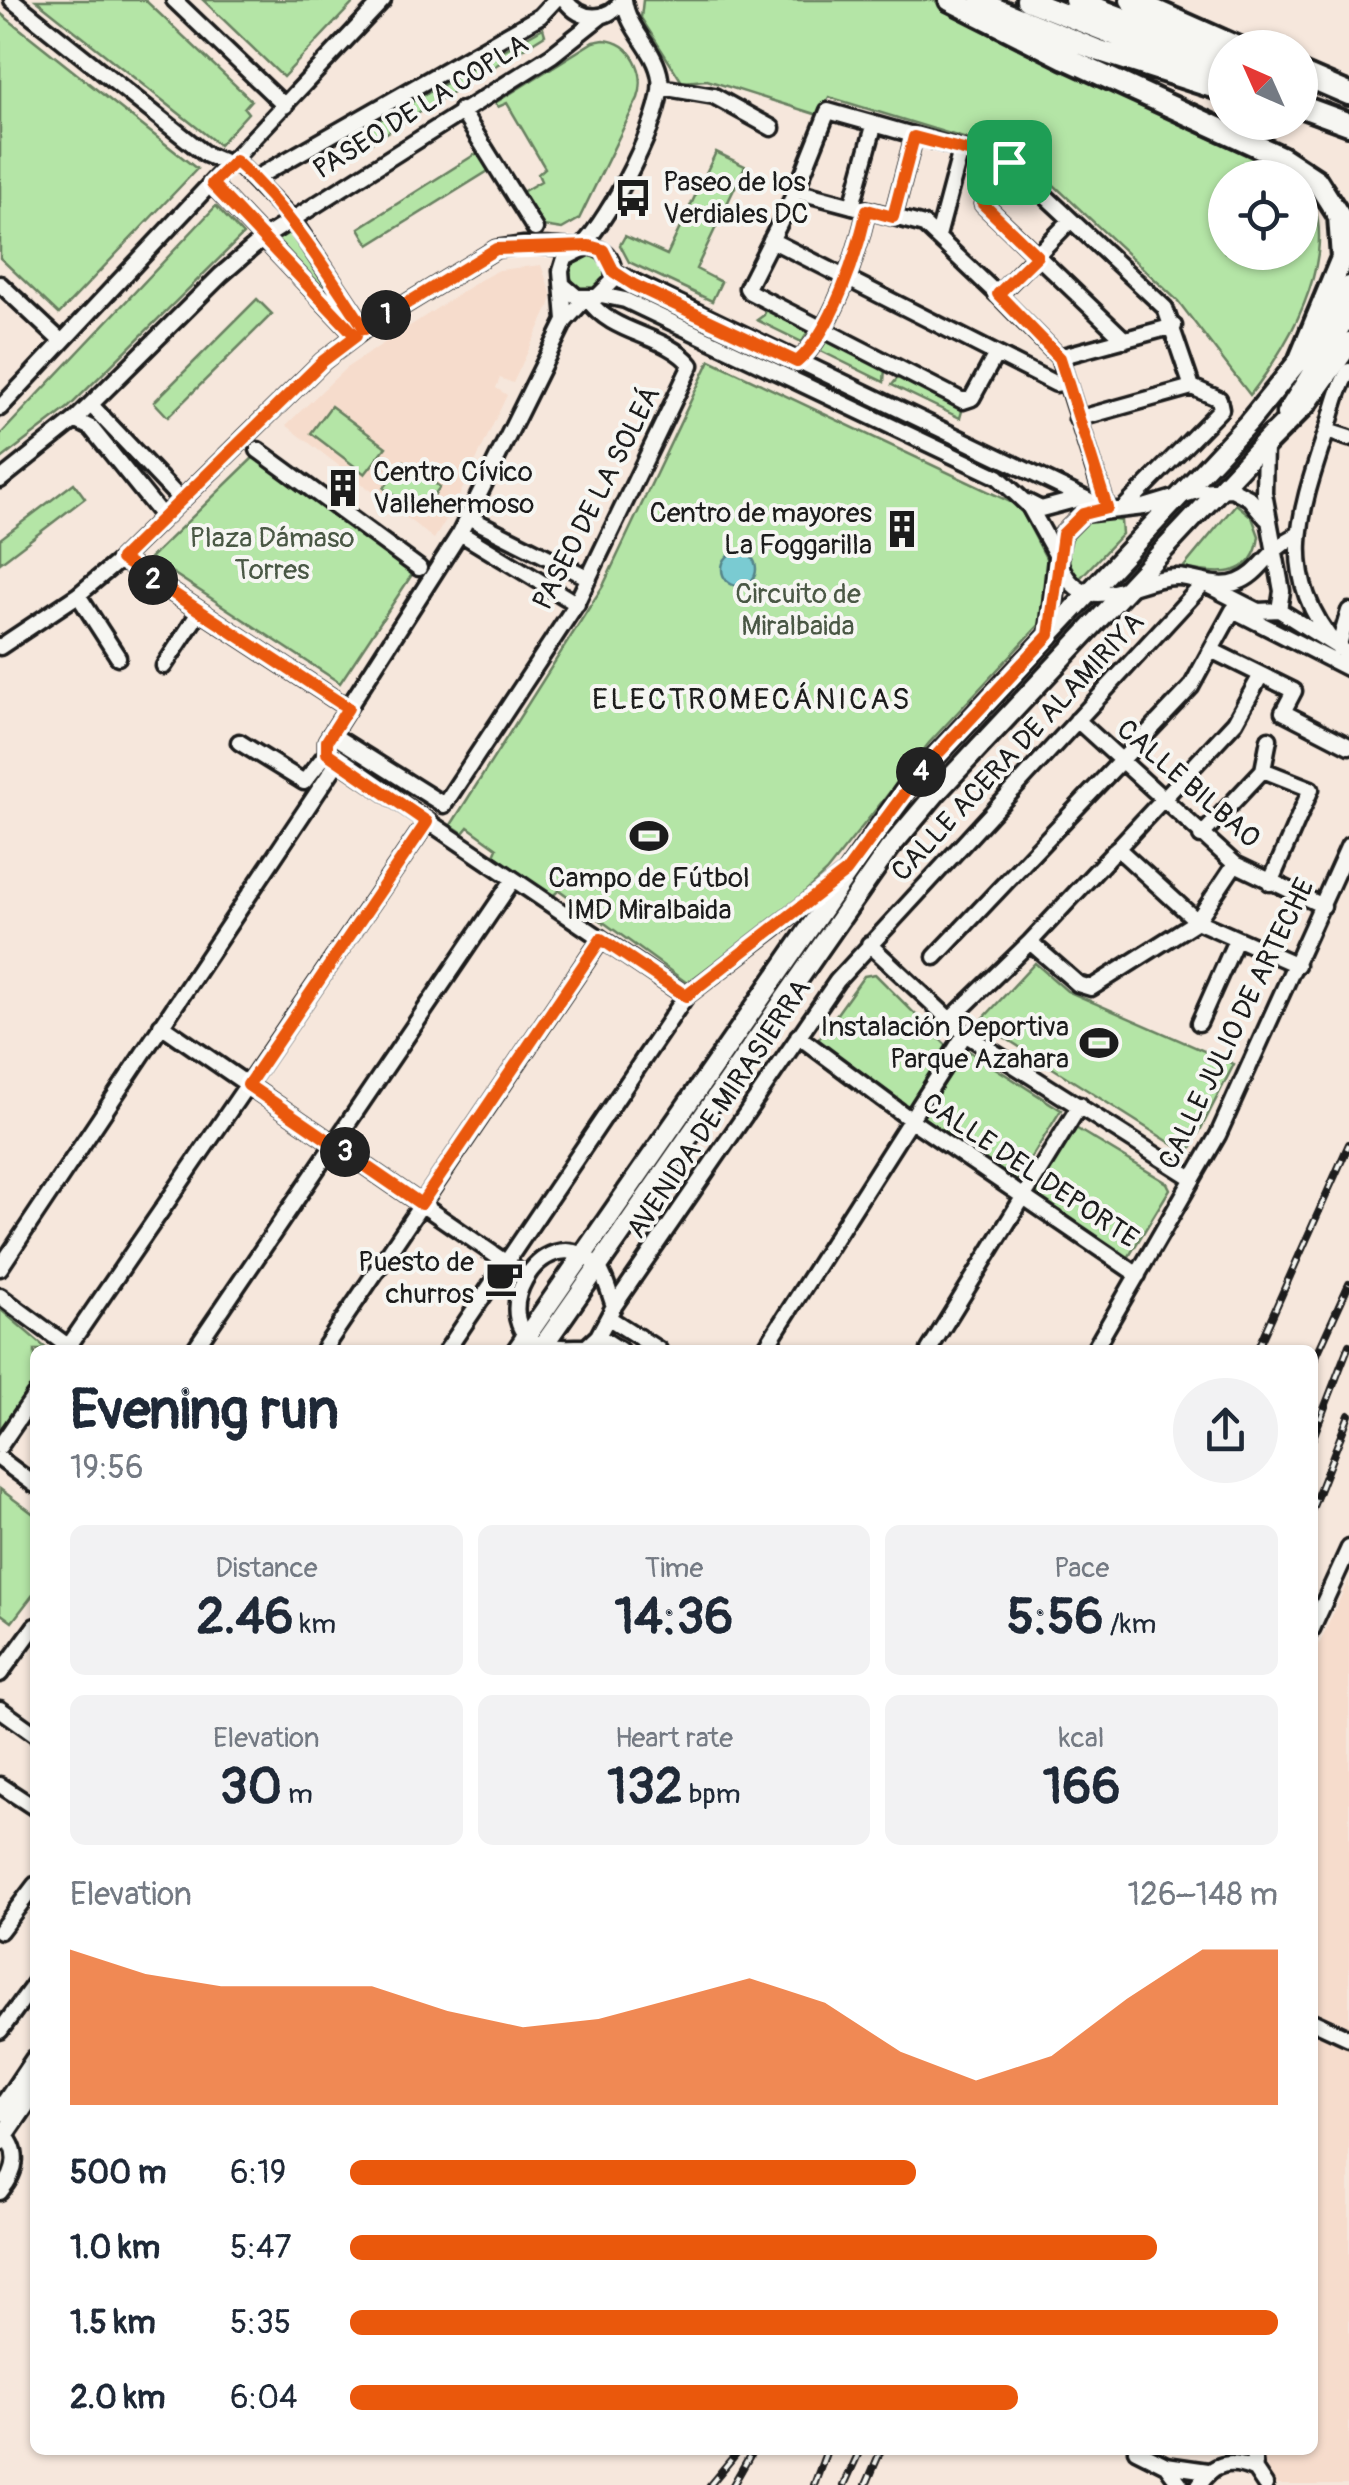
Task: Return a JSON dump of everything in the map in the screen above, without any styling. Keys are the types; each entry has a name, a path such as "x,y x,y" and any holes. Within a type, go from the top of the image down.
{"highway":[{"path":"950,0 1065,58 1281,157 1316,180 1338,216 1342,258 1300,359"},
{"path":"975,0 1097,50 1208,86"},
{"path":"1027,0 1208,71"},
{"path":"1075,0 1208,51"},
{"path":"1132,0 1208,34"},
{"path":"1318,81 1349,94"},
{"path":"1318,91 1349,102"},
{"path":"1265,444 1294,417 1349,343"}],"main road":[{"path":"532,1345 846,872 918,775 1181,495 1300,359 1349,286"},
{"path":"590,1260 889,849 936,792 1265,444 1349,314"},
{"path":"1049,635 1058,558"},
{"path":"0,2112 30,2067"},
{"path":"2,2135 30,2097"}],"street":[{"path":"12,0 204,154 233,163 254,178 291,218 361,332"},
{"path":"174,0 285,106"},
{"path":"0,408 383,0"},
{"path":"254,178 540,16 555,0"},
{"path":"565,0 575,12 601,17 636,36"},
{"path":"565,321 562,278 566,258 602,224 655,112 660,87 658,68 636,36 624,0"},
{"name":"PASEO DE LA COPLA","path":"0,480 75,420 221,275 265,237 552,56 624,0"},
{"path":"660,87 714,96 772,128"},
{"path":"461,110 536,229"},
{"path":"996,354 972,398 963,401 748,288 796,192 828,111 1009,162 1017,168 1165,308 1192,388"},
{"path":"797,362 808,352 846,278 874,126"},
{"path":"893,217 914,137"},
{"path":"938,236 961,150"},
{"path":"1017,168 983,204 1125,340"},
{"path":"212,184 361,332"},
{"path":"796,192 924,226 998,294 1060,358 1096,483 1115,509"},
{"path":"998,294 1072,220"},
{"path":"602,224 603,250 614,272 1050,483 1115,509"},
{"path":"771,240 1056,384 1066,382"},
{"path":"0,647 78,595 121,559 323,361 361,332 486,254 533,246 603,250"},
{"path":"533,246 562,278 592,298 625,300 998,477 1036,508 1082,498 1096,483"},
{"path":"0,1268 315,800 332,758 331,734 460,533 565,321 614,272"},
{"path":"0,284 62,342"},
{"name":"PASEO DE LA SOLEÁ","path":"331,734 444,805 577,604 691,365 675,352 600,316 592,298"},
{"path":"1060,358 1174,326"},
{"path":"1344,651 1307,600 1297,535 1305,493 1349,371"},
{"path":"1077,419 1192,388 1220,399 1221,409 1115,509"},
{"path":"91,404 181,500"},
{"path":"90,428 92,416 103,417"},
{"path":"75,420 90,428 163,518"},
{"path":"1327,431 1349,438"},
{"path":"1265,444 1266,518 1282,591 1279,610"},
{"path":"258,450 419,568"},
{"path":"1047,508 1055,498 1050,483"},
{"path":"1058,558 1068,526 1083,514 1181,495 1224,489 1249,498 1266,518"},
{"path":"1024,498 1070,580 1089,592 1126,592 1174,577 1204,583 1240,582 1259,567 1272,547 1297,535"},
{"path":"468,517 589,578"},
{"path":"460,533 577,604"},
{"path":"121,559 348,708"},
{"path":"1204,583 1258,611 1279,610 1344,651"},
{"name":"CALLE ACERA DE ALAMIRIYA","path":"869,944 1204,583"},
{"path":"78,595 118,657"},
{"path":"935,957 1191,687 1233,610 1349,668"},
{"path":"164,666 200,611"},
{"path":"1344,651 1349,611"},
{"path":"1212,650 1294,692 1283,712 1349,746"},
{"path":"951,1020 1030,942 1235,722 1261,675"},
{"name":"CALLE BILBAO","path":"1077,720 1235,864 1323,906"},
{"path":"1201,836 1263,770 1269,739"},
{"path":"239,742 304,782 332,758"},
{"path":"332,758 686,996"},
{"path":"1263,770 1311,789 1270,882"},
{"path":"72,1345 427,822"},
{"name":"CALLE JULIO DE ARTECHE","path":"1097,1345 1246,1078 1349,845"},
{"path":"1117,848 1197,922 1297,965"},
{"path":"1030,942 1069,978 1092,988 1197,922 1235,864"},
{"path":"450,1345 686,996 846,872"},
{"path":"197,1345 514,880"},
{"path":"326,1345 601,939"},
{"path":"1199,1023 1236,940"},
{"path":"869,944 965,1034 1192,1178"},
{"name":"AVENIDA DE MIRASIERRA","path":"588,1345 798,1036 869,944"},
{"path":"161,1026 524,1275"},
{"path":"767,1345 965,1034"},
{"name":"CALLE DEL DEPORTE","path":"798,1036 911,1120 1138,1275"},
{"path":"933,1345 1080,1106"},
{"path":"532,1345 519,1316 517,1292 524,1275 537,1262 562,1253 590,1260 612,1312 653,1345"},
{"path":"0,1296 64,1345"},
{"path":"598,1336 612,1345"},
{"path":"0,1446 30,1402"},
{"path":"0,1459 30,1481"},
{"path":"1318,1616 1349,1548"},
{"path":"3,1663 30,1632"},
{"path":"0,1709 30,1730"},
{"path":"0,1784 30,1805"},
{"path":"0,1931 30,1892"},
{"path":"0,2031 30,1990"},
{"path":"1318,2024 1349,2038"},
{"path":"0,2192 16,2164 2,2135"},
{"path":"1146,2455 1166,2465 1210,2469 1228,2463 1255,2470"},
{"path":"1199,2485 1210,2469 1212,2455"},
{"path":"1254,2455 1255,2470 1265,2485"},
{"path":"1166,2465 1182,2485"}],"shaded area":[{"path":"541,265 552,296 549,307 513,383 500,378 496,388 507,395 454,507 434,539 286,425 346,368 480,280 499,270"},
{"path":"1349,1579 1349,2485 1275,2485 1260,2455 1318,2455 1318,1647"}],"green space":[{"path":"36,0 145,0 251,100 244,108 248,113 219,145"},
{"path":"203,0 356,0 283,77"},
{"path":"643,0 933,0 1208,131 1208,140 1228,140 1270,160 1208,160 1208,270 1314,270 1297,320 1250,395 1178,301 1023,156 829,97 818,115 707,80 682,82 641,18"},
{"path":"0,13 197,169 59,314 0,258"},
{"path":"543,28 545,35 351,155 343,141"},
{"path":"604,40 622,46 635,60 640,79 638,98 579,219 562,229 537,225 517,195 541,181 538,174 545,168 507,103 498,107 495,103 593,42"},
{"path":"482,150 493,168 369,245 359,228"},
{"path":"716,152 745,166 696,269 721,282 712,301 629,262 620,245 625,236 667,255"},
{"path":"216,206 243,235 69,407 0,460 0,435"},
{"path":"294,229 349,320 275,242 282,232"},
{"path":"588,254 601,259 606,272 601,285 588,290 575,285 570,272 575,259"},
{"path":"257,299 272,314 168,417 154,402"},
{"path":"766,303 811,326 802,342 757,320 764,315"},
{"path":"827,335 885,368 884,382 819,350"},
{"name":"Circuito de Miralbaida","path":"710,360 1019,506 1047,560 1050,595 1039,625 929,743 826,872 787,909 687,983 559,890 553,896 494,855 497,848 468,827 463,833 451,825 603,586"},
{"path":"900,375 964,404 960,418 892,385"},
{"path":"331,406 386,447 365,474 311,433"},
{"name":"Plaza Dámaso Torres","path":"257,454 415,570 340,683 150,558"},
{"path":"404,461 440,487 420,514 384,488"},
{"path":"74,483 85,498 0,563 0,539"},
{"path":"1236,504 1252,517 1259,536 1250,561 1232,571 1183,568"},
{"path":"1098,517 1121,521 1122,534 1079,579 1069,565 1068,540 1085,521"},
{"name":"Instalación Deportiva Parque Azahara","path":"1035,963 1067,991 1234,1064 1188,1154 980,1022"},
{"path":"875,974 948,1047 907,1111 816,1043 864,976"},
{"path":"967,1050 1061,1110 1015,1184 920,1119"},
{"path":"1074,1127 1167,1183 1170,1189 1128,1258 1033,1196"},
{"path":"0,1309 42,1345 30,1345 30,1388 0,1430"},
{"path":"0,1489 30,1511 30,1599 12,1622 0,1613"}],"water":[{"path":"739,552 751,557 756,569 751,581 739,586 727,581 722,569 727,557"}],"railway":[{"path":"1259,1345 1349,1144"},
{"path":"1318,1352 1349,1284"},
{"path":"1318,1425 1349,1345"},
{"path":"1318,1494 1349,1415"},
{"path":"710,2485 735,2455"},
{"path":"733,2485 750,2455"},
{"path":"814,2485 825,2455"},
{"path":"844,2485 858,2455"},
{"path":"866,2485 879,2455"}],"place":[{"name":"Paseo de los Verdiales DC","path":"633,198"},
{"name":"Centro Cívico Vallehermoso","path":"343,488"},
{"name":"Centro de mayores La Foggarilla","path":"902,529"},
{"name":"Campo de Fútbol IMD Miralbaida","path":"649,836"},
{"name":"Instalación Deportiva Parque Azahara","path":"1099,1043"},
{"name":"Puesto de churros","path":"504,1278"}],"district":[{"name":"ELECTROMECÁNICAS","path":"752,699"}],"route":[{"path":"914,137 1009,162 1017,168 983,204 1037,256 998,294 1060,358 1096,483 1107,508 1083,514 1063,534 1049,635 918,775 846,872 686,996 601,939 421,1204 248,1085 427,822 327,753 327,741 348,708 121,559 323,361 356,336 212,184 235,161 254,178 291,218 365,329 496,249 524,245 589,246 603,250 614,272 634,285 797,362 808,352 846,278 867,210 893,217 914,137"}]}
